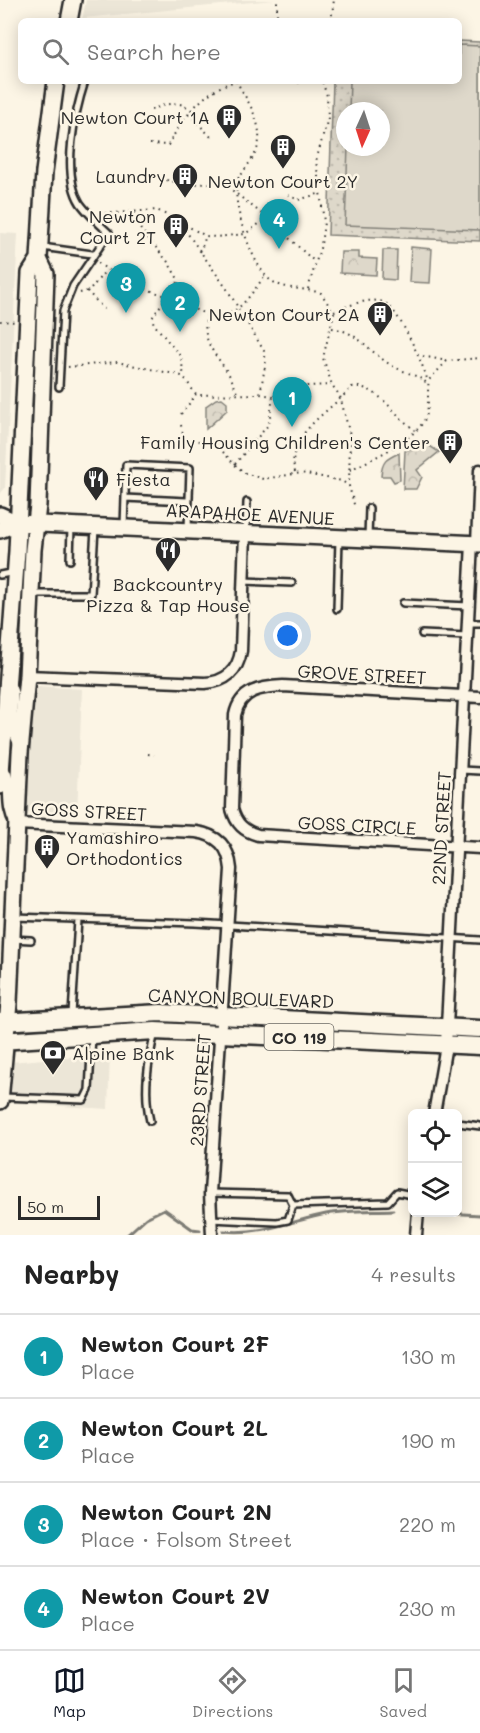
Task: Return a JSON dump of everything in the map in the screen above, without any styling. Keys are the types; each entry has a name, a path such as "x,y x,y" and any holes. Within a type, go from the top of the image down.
{"main road":[{"path":"70,18 73,0"},
{"path":"0,1099 3,1021 12,939 20,753 36,524 46,274 40,253 44,172 56,84"},
{"path":"0,786 4,676 16,571 30,273 40,253"},
{"name":"ARAPAHOE AVENUE","path":"0,515 18,523 476,544"},
{"name":"ARAPAHOE AVENUE","path":"0,530 18,523"},
{"name":"CANYON BOULEVARD","path":"3,1021 161,1013 221,1014 446,1036 480,1046"},
{"name":"CANYON BOULEVARD","path":"2,1041 155,1031 446,1036 480,1029"}],"street":[{"name":"22ND STREET","path":"435,1109 446,1036 469,606 476,544 480,470"},
{"path":"27,676 205,683 228,677 239,659 245,533"},
{"name":"GROVE STREET","path":"236,821 232,809 234,723 237,706 244,697 258,688 283,686 480,697"},
{"name":"GOSS STREET","path":"2,765 9,778 9,810 16,824 196,832 220,842"},
{"name":"GOSS CIRCLE","path":"236,821 244,830 258,835 480,848"},
{"name":"23RD STREET","path":"212,1235 210,1193 230,858 220,842"},
{"path":"416,1235 418,1217"}],"lane":[{"path":"59,387 63,311 91,256 109,234 79,201 72,175 72,140 84,84"},
{"path":"40,253 91,256"},
{"path":"124,528 126,465 190,468 187,501 188,531"},
{"path":"125,498 187,501"},
{"path":"245,533 247,502"},
{"path":"368,538 369,508"},
{"path":"70,560 71,526"},
{"path":"30,594 89,595 93,576 95,527"},
{"path":"337,609 339,537"},
{"path":"0,575 16,571"},
{"path":"243,581 292,583"},
{"path":"403,603 469,606"},
{"path":"468,623 480,623"},
{"path":"422,634 468,636"},
{"path":"4,676 15,692 13,736 20,753"},
{"path":"461,770 480,771"},
{"path":"13,917 227,925 480,940"},
{"path":"72,1017 78,920"},
{"path":"12,939 31,940"},
{"path":"150,1121 146,1106 148,1065 155,1031"},
{"path":"0,1099 84,1101 89,1090 92,1035"},
{"path":"462,1124 480,1126"},
{"path":"293,1205 388,1202 397,1192 408,1195"},
{"path":"210,1193 288,1195 293,1205 288,1220 277,1222 210,1219"}],"path":[{"path":"277,0 277,18"},
{"path":"331,18 334,0"},
{"path":"150,144 168,145 191,110 215,88 227,84"},
{"path":"237,84 258,127 259,140 250,164 237,186 237,197 245,234 265,276 273,282 291,288 308,289 321,293 334,311 332,328 323,358 332,385 341,399 350,435 350,486 355,507"},
{"path":"308,289 321,245 324,222 318,194 316,161 328,118 327,96 323,84"},
{"path":"152,110 166,103 186,105 191,110"},
{"path":"189,114 213,139"},
{"path":"149,176 169,181 223,183 241,177"},
{"path":"223,183 237,197 267,218 315,262"},
{"path":"288,195 298,200 318,194"},
{"path":"90,214 157,210 207,236 245,234 267,218"},
{"path":"134,212 138,226 178,279 176,300"},
{"path":"178,219 260,342 267,361 260,394"},
{"path":"200,252 207,236"},
{"path":"91,256 122,280 167,296 207,314 223,315 238,309 265,276"},
{"path":"71,292 87,291 107,269"},
{"path":"87,291 104,309"},
{"path":"167,296 152,318 154,324 181,357 184,377 196,395"},
{"path":"334,311 361,302 381,301 388,304 397,315 417,355 428,384"},
{"path":"207,314 203,331 207,343 232,374 237,394"},
{"path":"0,321 12,322"},
{"path":"332,328 347,330 390,365 421,377 428,384"},
{"path":"417,355 447,361 480,358"},
{"path":"350,470 399,444 423,424 427,413 429,380 447,361"},
{"path":"60,368 117,362 184,377"},
{"path":"196,395 260,394 273,396 306,386 332,385"},
{"path":"295,473 292,451 298,440 352,387 362,386 373,392 415,430"},
{"path":"181,414 196,395"},
{"path":"235,465 269,424 273,396"},
{"path":"181,425 184,441 213,441 245,473 263,479 295,473 342,481 350,486"},
{"path":"148,754 154,755"}],"shaded area":[{"path":"86,0 274,0 83,18"},
{"path":"0,233 18,234 5,488 0,494"},
{"path":"38,686 82,689 77,815 27,812 25,808 33,692"},
{"path":"110,1053 108,1109 0,1102 0,1063"}],"green space":[{"path":"462,41 480,42 480,241 328,235 333,84 462,84"},
{"path":"462,45 480,46 480,230 345,225 348,156 390,156 390,102 349,102 350,84 462,84"},
{"path":"411,247 432,249 430,283 409,282"},
{"path":"383,250 397,250 396,280 382,279"},
{"path":"341,252 359,252 359,258 377,259 376,275 340,273"},
{"path":"222,398 227,402 227,410 206,429 206,406"},
{"path":"422,441 439,452 417,470 422,477 416,489 403,489 405,451"},
{"path":"399,453 400,480 394,482 390,476 381,476 382,467 386,461"}],"waterway":[{"path":"127,1235 146,1218 164,1209 192,1229 200,1230"},
{"path":"224,1231 264,1229 334,1213 393,1210"},
{"path":"462,1214 480,1215"}],"place":[{"name":"Newton Court 1A","path":"229,140"},
{"name":"Newton Court 2Y","path":"283,170"},
{"name":"Laundry","path":"185,199"},
{"name":"Newton Court 2T","path":"176,249"},
{"name":"Newton Court 2V","path":"279,249"},
{"name":"Newton Court 2N","path":"126,313"},
{"name":"Newton Court 2L","path":"180,332"},
{"name":"Newton Court 2A","path":"380,337"},
{"name":"Newton Court 2F","path":"292,427"},
{"name":"Family Housing Children's Center","path":"450,465"},
{"name":"Fiesta","path":"96,502"},
{"name":"Backcountry Pizza & Tap House","path":"168,573"},
{"name":"Yamashiro Orthodontics","path":"47,870"},
{"name":"Alpine Bank","path":"53,1076"}]}
